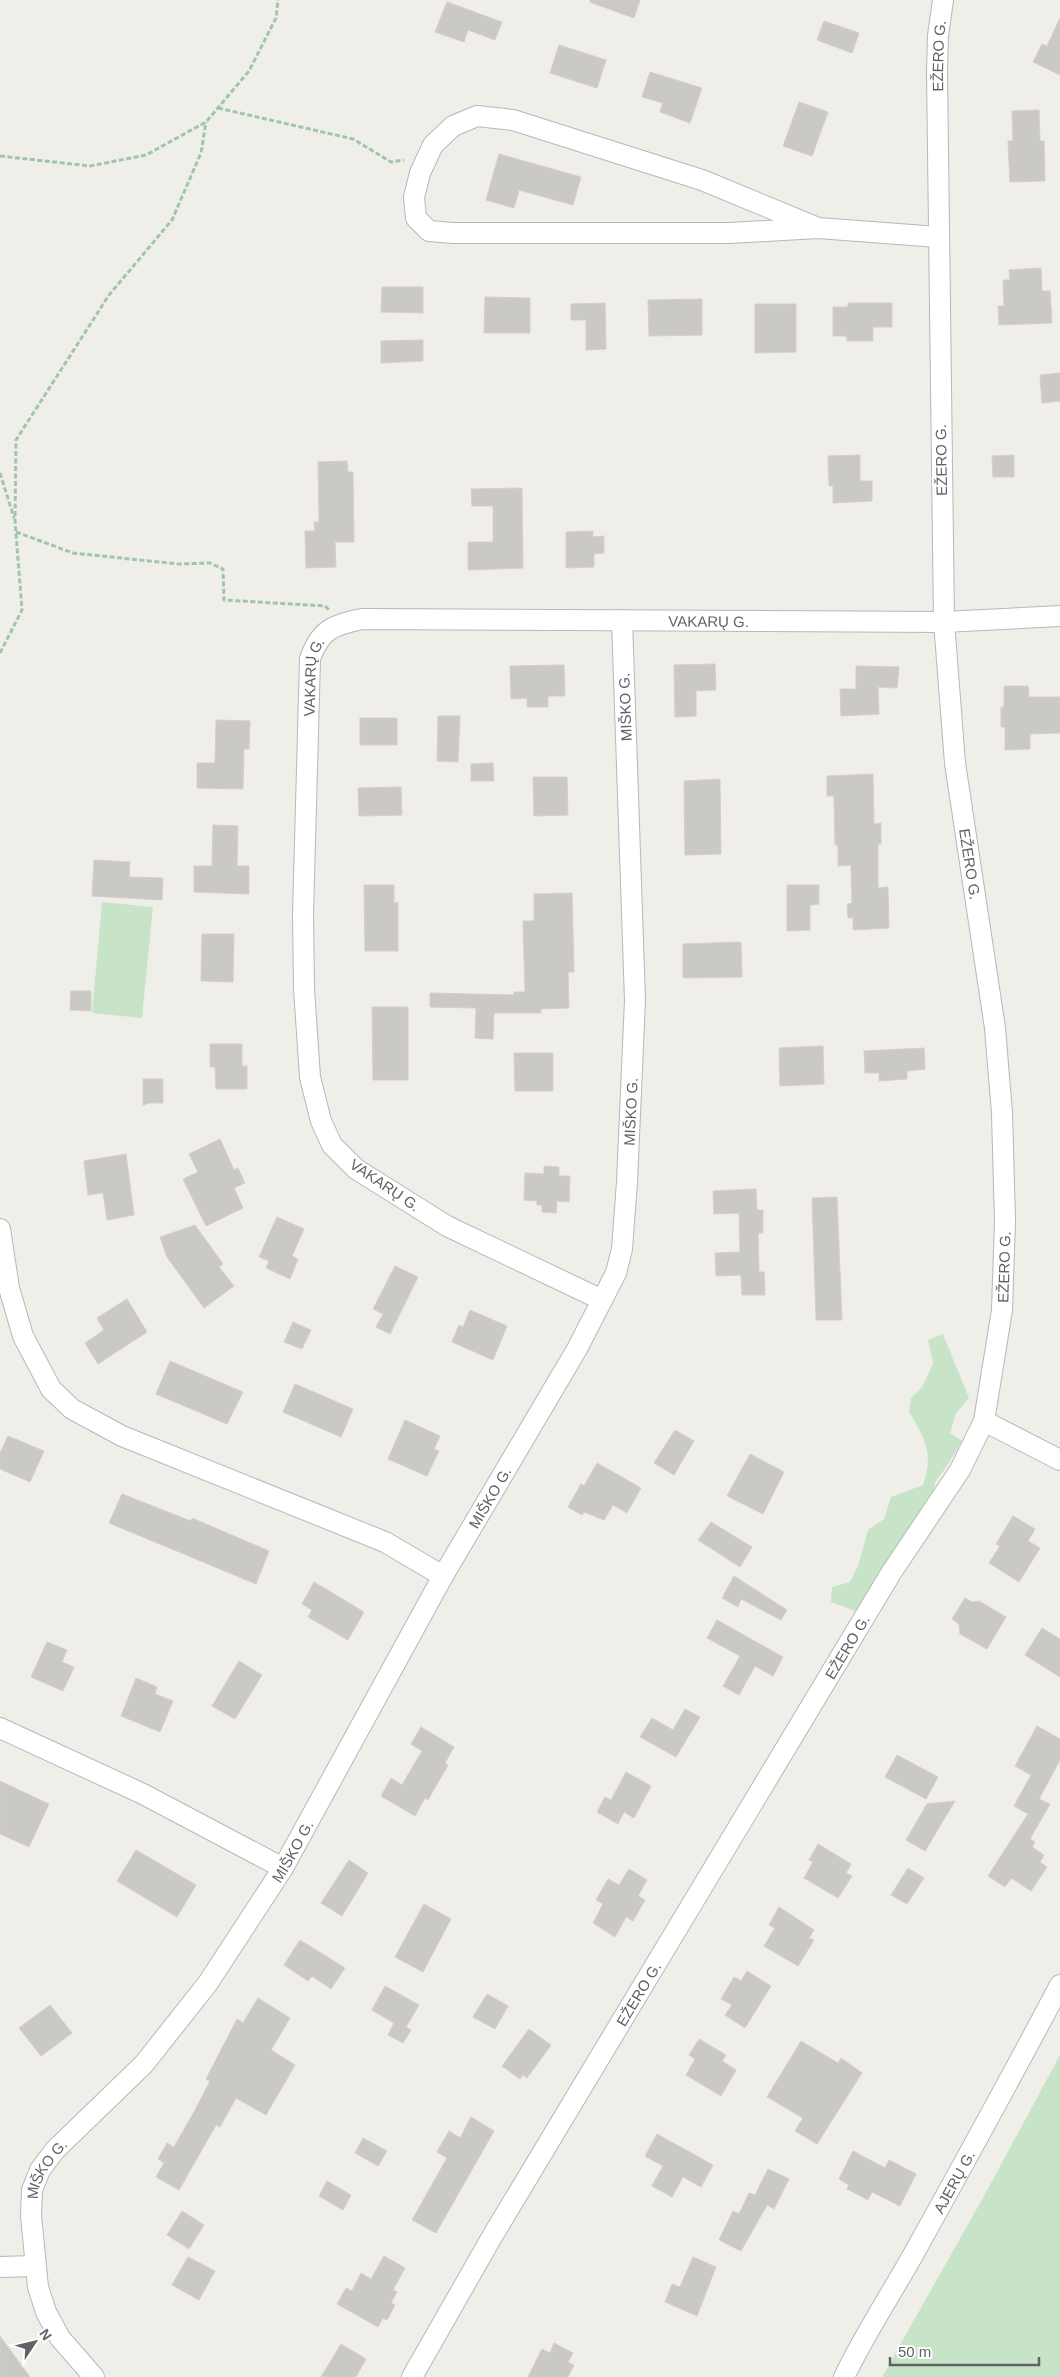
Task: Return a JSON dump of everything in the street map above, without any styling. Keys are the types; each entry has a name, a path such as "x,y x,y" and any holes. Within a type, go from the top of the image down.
{"street":[{"name":"EŽERO G.","path":"412,2377 493,2235 871,1606 960,1470 984,1421 1002,1310 1005,1221 1002,1113 989,982 955,763 944,622 937,62 938,36 943,0"},
{"path":"818,228 702,180 513,120 477,116 453,126 433,145 424,164 414,197 416,218 429,231 453,233 729,233 818,228 938,237"},
{"name":"VAKARŲ G.","path":"602,1300 446,1226 356,1169 332,1144 321,1121 310,1077 304,980 303,914 310,659 314,645 332,626 362,619 387,618 944,622 1060,616"},
{"name":"MIŠKO G.","path":"94,2377 60,2338 46,2312 38,2287 35,2266 32,2190 40,2170 55,2150 150,2056 208,1983 283,1868 443,1576 577,1349 616,1273 622,1249 627,1182 635,1000 622,620"},
{"path":"0,1229 9,1288 23,1336 51,1389 72,1409 122,1436 385,1542 443,1576"},
{"path":"984,1421 1060,1460"},
{"path":"0,1728 143,1794 283,1868"},
{"name":"AJERŲ G.","path":"844,2377 857,2349 883,2309 990,2118 1060,1985"},
{"path":"0,2267 35,2266"}],"path":[{"path":"0,156 90,166 146,155 206,122 249,71 276,18 278,0"},
{"path":"218,108 353,139 391,162 402,159 424,164"},
{"path":"0,653 22,610 15,521 16,440 108,295 172,220 200,153 206,122"},
{"path":"0,474 15,521"},
{"path":"16,532 73,554 178,564 210,563 223,569 224,600 325,606 344,623"}],"green space":[{"path":"102,902 153,907 142,1018 92,1013"},
{"path":"943,1334 969,1398 956,1413 950,1433 962,1441 935,1482 934,1498 864,1609 855,1611 831,1602 832,1587 850,1582 858,1566 868,1530 884,1519 891,1497 923,1485 928,1455 923,1438 909,1412 911,1398 923,1386 933,1363 928,1340"},
{"path":"1060,2055 1060,2377 882,2377 984,2196"}],"building":[{"path":"590,0 640,0 634,18 590,2"},
{"path":"447,2 502,22 495,40 468,30 464,42 435,32"},
{"path":"1060,18 1060,75 1033,62 1042,44 1047,46"},
{"path":"824,21 859,33 852,53 817,40"},
{"path":"559,45 606,60 597,88 550,73"},
{"path":"650,72 702,88 690,123 660,112 663,103 642,97"},
{"path":"799,102 828,112 812,156 783,146"},
{"path":"1039,110 1040,141 1044,141 1045,181 1010,182 1008,141 1013,141 1012,111"},
{"path":"499,154 581,177 573,205 519,190 514,208 486,200"},
{"path":"1041,268 1042,291 1050,291 1052,323 999,325 998,306 1004,306 1003,280 1010,280 1009,270"},
{"path":"382,287 423,287 423,313 381,312"},
{"path":"485,297 530,298 530,333 484,333"},
{"path":"702,299 702,335 649,336 648,300"},
{"path":"605,303 606,349 586,350 586,320 571,320 571,304"},
{"path":"848,303 892,303 892,327 873,327 873,341 847,341 846,336 833,336 833,307 848,307"},
{"path":"755,304 796,304 796,352 755,353"},
{"path":"423,340 423,361 381,363 381,341"},
{"path":"1060,373 1060,401 1042,403 1040,375"},
{"path":"860,455 860,481 872,481 872,501 833,503 833,486 829,486 828,456"},
{"path":"1014,455 1014,477 993,477 992,456"},
{"path":"347,461 348,472 353,472 354,542 335,542 336,567 306,568 305,531 315,531 314,522 319,522 318,462"},
{"path":"522,488 523,568 468,570 468,542 493,542 493,506 472,506 471,489"},
{"path":"593,531 593,537 604,536 604,553 594,554 594,567 566,568 566,532"},
{"path":"715,664 716,690 696,691 696,716 675,717 674,665"},
{"path":"564,665 565,696 548,696 548,707 527,707 527,698 511,699 510,666"},
{"path":"856,666 899,667 897,688 878,687 879,714 841,716 840,689 856,689"},
{"path":"1004,686 1028,686 1029,697 1060,697 1060,733 1030,734 1030,749 1005,750 1005,727 1001,727 1001,707 1004,707"},
{"path":"438,716 460,716 458,762 437,761"},
{"path":"360,718 397,718 397,745 360,745"},
{"path":"216,720 250,721 249,749 244,749 243,789 197,788 197,763 215,763"},
{"path":"493,763 494,781 471,781 471,764"},
{"path":"873,774 874,824 881,823 881,844 878,844 878,888 888,887 889,928 853,930 853,918 848,918 847,904 852,903 851,865 838,866 838,845 835,845 834,796 827,796 827,776"},
{"path":"533,777 567,777 568,815 534,816"},
{"path":"720,779 721,854 685,855 684,781"},
{"path":"401,787 402,815 359,816 358,788"},
{"path":"213,825 238,826 237,866 249,866 249,894 194,892 194,866 212,866"},
{"path":"94,860 130,862 129,877 163,878 162,900 92,896"},
{"path":"364,885 394,885 394,903 398,902 398,951 365,951"},
{"path":"787,885 819,885 819,904 810,905 810,930 787,931"},
{"path":"572,893 574,972 568,972 569,1008 541,1009 541,1013 494,1013 493,1039 475,1038 476,1008 430,1007 430,993 514,995 514,992 525,992 523,921 534,921 534,894"},
{"path":"202,934 234,934 233,982 201,981"},
{"path":"741,942 742,977 683,978 683,944"},
{"path":"71,991 91,991 91,1011 70,1010"},
{"path":"372,1007 408,1007 408,1080 373,1080"},
{"path":"210,1044 242,1044 242,1066 247,1066 247,1089 216,1089 215,1067 210,1067"},
{"path":"823,1046 824,1084 780,1086 779,1048"},
{"path":"924,1048 925,1069 907,1071 907,1079 879,1081 879,1073 865,1073 864,1051"},
{"path":"514,1053 553,1053 553,1091 515,1091"},
{"path":"143,1079 163,1079 163,1103 143,1105"},
{"path":"220,1139 234,1170 238,1168 245,1183 234,1188 243,1208 206,1226 183,1179 198,1172 189,1154"},
{"path":"126,1154 134,1215 107,1220 103,1193 88,1195 84,1161"},
{"path":"544,1166 559,1167 559,1176 570,1176 569,1202 557,1201 556,1213 542,1212 542,1205 537,1205 537,1201 524,1200 525,1173 544,1174"},
{"path":"756,1189 757,1210 763,1210 763,1233 758,1233 759,1272 764,1272 765,1295 742,1295 741,1275 716,1276 715,1253 740,1252 739,1213 714,1214 713,1191"},
{"path":"837,1197 842,1320 816,1320 812,1198"},
{"path":"277,1217 304,1229 292,1256 298,1259 290,1279 266,1268 269,1261 259,1257"},
{"path":"195,1225 223,1264 219,1267 234,1286 204,1308 167,1257 160,1237"},
{"path":"395,1266 418,1277 390,1334 376,1327 383,1314 373,1309"},
{"path":"127,1299 147,1332 98,1364 85,1343 104,1330 97,1318"},
{"path":"470,1310 507,1326 493,1360 452,1342 459,1325 463,1327"},
{"path":"293,1322 311,1330 302,1349 284,1342"},
{"path":"170,1361 243,1392 227,1424 156,1394"},
{"path":"295,1384 353,1409 341,1437 283,1412"},
{"path":"405,1420 440,1436 434,1449 439,1451 427,1476 388,1459"},
{"path":"675,1430 694,1441 674,1475 654,1463"},
{"path":"8,1436 44,1451 30,1482 0,1469 0,1453"},
{"path":"750,1454 784,1472 763,1514 727,1496"},
{"path":"597,1463 641,1488 627,1513 613,1505 604,1520 584,1512 582,1515 568,1507 581,1484 584,1486"},
{"path":"122,1494 191,1521 192,1518 269,1551 256,1584 109,1523"},
{"path":"1013,1516 1035,1529 1028,1541 1040,1548 1019,1582 989,1563 1000,1546 996,1544"},
{"path":"711,1522 752,1547 740,1567 698,1540"},
{"path":"734,1576 787,1610 781,1620 741,1599 738,1607 722,1598"},
{"path":"314,1582 364,1612 348,1640 308,1617 312,1610 302,1604"},
{"path":"965,1598 972,1602 979,1601 1006,1617 987,1649 960,1634 959,1624 952,1619"},
{"path":"717,1620 783,1657 773,1676 755,1666 739,1695 723,1686 740,1656 707,1638"},
{"path":"1042,1628 1060,1639 1060,1677 1025,1655"},
{"path":"47,1642 67,1650 62,1662 74,1667 63,1691 31,1677"},
{"path":"239,1661 262,1675 235,1719 212,1706"},
{"path":"136,1678 157,1687 155,1694 173,1701 160,1732 121,1716"},
{"path":"685,1709 700,1717 676,1757 640,1737 652,1718 673,1730"},
{"path":"1037,1726 1060,1739 1060,1760 1039,1799 1050,1804 1030,1839 1035,1842 1032,1847 1044,1855 1040,1862 1047,1867 1031,1891 1011,1878 1005,1887 988,1876 1028,1814 1014,1806 1031,1775 1015,1766"},
{"path":"421,1727 454,1747 445,1763 448,1765 428,1800 425,1798 415,1816 381,1796 391,1778 402,1785 422,1751 411,1744"},
{"path":"897,1755 938,1777 926,1799 885,1777"},
{"path":"626,1772 651,1786 634,1818 624,1812 618,1824 597,1812 605,1797 611,1800"},
{"path":"0,1781 49,1804 29,1847 0,1834"},
{"path":"955,1801 925,1851 906,1840 927,1804"},
{"path":"818,1844 851,1864 846,1873 852,1876 838,1898 804,1878 813,1862 809,1860"},
{"path":"136,1850 196,1885 177,1917 117,1881"},
{"path":"349,1860 368,1873 342,1916 321,1903"},
{"path":"908,1868 924,1878 907,1904 891,1895"},
{"path":"629,1869 647,1880 638,1896 645,1900 633,1921 626,1917 615,1937 593,1923 603,1904 596,1900 608,1879 619,1885"},
{"path":"424,1904 451,1919 423,1972 395,1957"},
{"path":"779,1907 814,1930 809,1938 814,1940 798,1966 764,1946 775,1928 769,1925"},
{"path":"300,1940 345,1968 331,1989 312,1976 308,1981 284,1965"},
{"path":"747,1971 771,1986 745,2028 725,2015 732,2005 721,1999 734,1977 741,1981"},
{"path":"385,1986 419,2005 406,2027 411,2030 403,2043 388,2035 394,2023 372,2010"},
{"path":"487,1994 508,2006 495,2029 473,2017"},
{"path":"258,1998 290,2018 271,2050 295,2065 266,2115 236,2098 220,2127 216,2125 179,2190 156,2177 164,2163 158,2159 167,2143 174,2147 210,2081 206,2079 237,2019 243,2023"},
{"path":"50,2005 72,2033 41,2056 19,2028"},
{"path":"529,2029 551,2045 527,2078 523,2075 520,2079 502,2066"},
{"path":"699,2039 726,2055 722,2061 736,2070 721,2096 686,2075 695,2059 689,2055"},
{"path":"801,2041 838,2063 841,2058 862,2073 817,2144 795,2131 803,2118 767,2097"},
{"path":"471,2117 494,2131 436,2233 412,2220 447,2158 437,2152 449,2131 460,2138"},
{"path":"657,2134 713,2165 701,2187 683,2177 672,2197 652,2186 663,2166 645,2156"},
{"path":"363,2138 387,2151 378,2166 355,2153"},
{"path":"853,2151 885,2168 889,2160 916,2174 900,2206 872,2192 868,2200 847,2189 849,2185 839,2179"},
{"path":"768,2169 789,2179 774,2209 767,2205 741,2251 719,2240 733,2211 739,2214 749,2193 755,2195"},
{"path":"327,2181 351,2195 343,2210 319,2196"},
{"path":"182,2211 204,2225 189,2249 167,2235"},
{"path":"384,2256 405,2268 393,2290 397,2292 391,2303 395,2305 387,2320 383,2318 378,2327 337,2304 346,2288 352,2291 361,2273 371,2279"},
{"path":"188,2257 215,2271 199,2300 172,2285"},
{"path":"693,2257 716,2267 697,2316 665,2302 672,2284 680,2287"},
{"path":"0,2336 30,2377 0,2377"},
{"path":"554,2343 573,2353 568,2362 574,2365 568,2377 528,2377 542,2349 550,2353"},
{"path":"341,2344 366,2359 356,2377 321,2377"}]}
